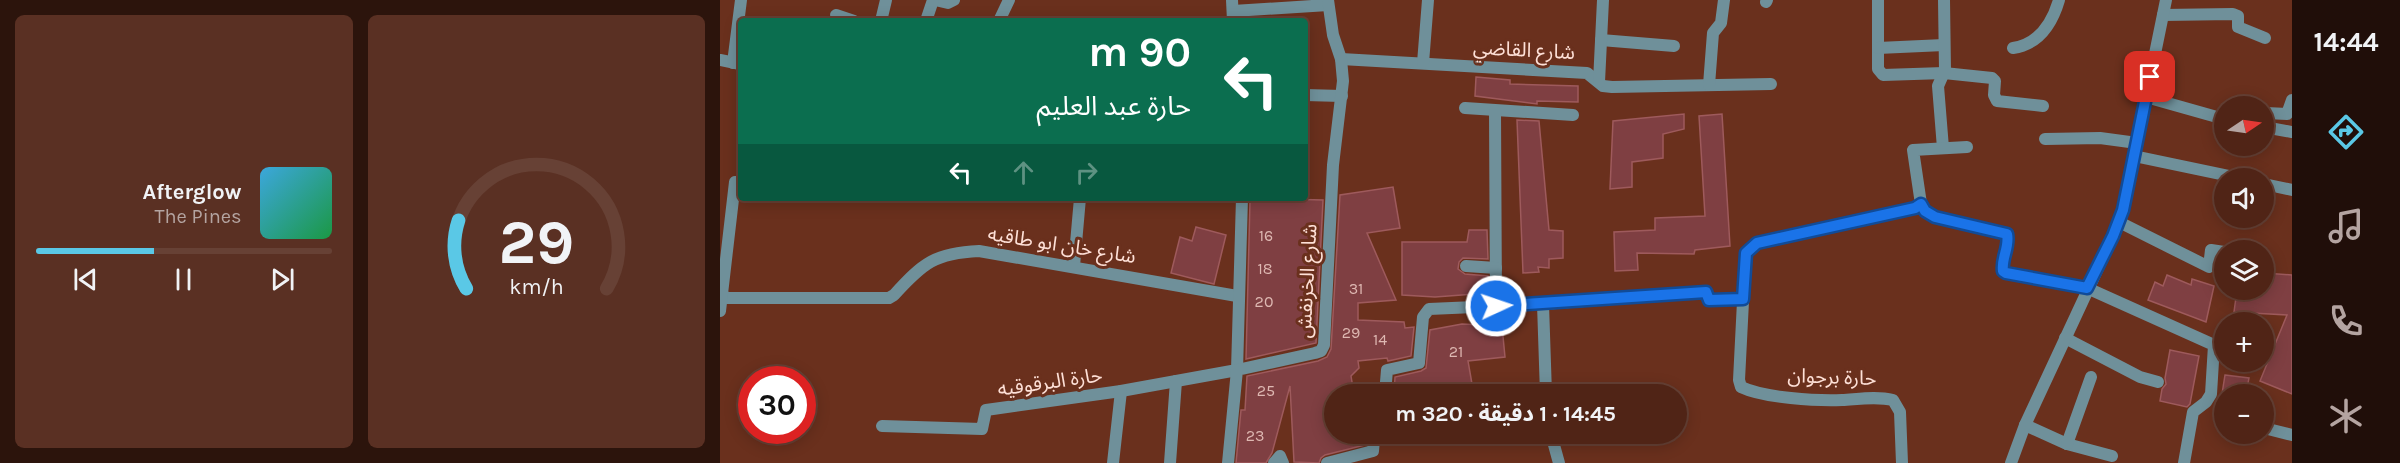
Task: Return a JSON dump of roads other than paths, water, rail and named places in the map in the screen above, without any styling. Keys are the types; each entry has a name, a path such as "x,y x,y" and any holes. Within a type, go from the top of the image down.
{"street":[{"path":"740,18 741,0"},
{"path":"881,18 886,0"},
{"path":"927,18 934,0 948,3 954,0"},
{"path":"1000,18 1009,0"},
{"path":"1423,63 1428,0"},
{"path":"1599,82 1604,0"},
{"path":"1709,85 1713,33 1721,23 1724,0"},
{"path":"1878,0 1880,73 1887,76 1944,73 1992,78 1995,81 1994,95 1997,101 2043,106"},
{"path":"1943,148 1938,86 1944,73 1944,0"},
{"path":"2013,48 2033,42 2044,31 2053,17 2059,0"},
{"path":"2011,463 2025,425 2119,222 2166,0"},
{"path":"1233,11 1328,2"},
{"name":"شارع الخرنفش","path":"1237,370 1315,353 1323,348 1333,165 1342,96 1341,58 1333,35 1328,2"},
{"path":"2163,15 2233,14 2238,16 2238,27 2265,38"},
{"path":"836,15 845,18"},
{"path":"1601,40 1674,46"},
{"path":"1878,48 1944,45"},
{"path":"720,60 737,63 738,47"},
{"name":"شارع القاضي","path":"1341,58 1587,73 1599,82 1612,87 1771,84"},
{"path":"1308,95 1342,96"},
{"path":"2146,97 2214,116"},
{"path":"2274,113 2287,114 2292,100"},
{"path":"1465,108 1573,115"},
{"path":"1495,111 1496,306"},
{"path":"2274,129 2292,132"},
{"path":"2045,139 2100,138 2214,171"},
{"path":"1967,147 1913,150 1921,204 1925,211 1935,217 2007,234 2008,240 2002,266 2006,273 2087,288 2214,345 2211,394 2206,402 2197,407 2191,417 2184,463"},
{"path":"720,311 735,182"},
{"path":"2274,186 2292,190"},
{"path":"1074,266 1080,201"},
{"path":"1228,463 1237,370 1237,296 1242,201"},
{"path":"1386,384 1387,370 1419,363 1425,312 1433,308 1543,304 1706,292 1709,300 1743,299 1746,253 1751,246 1915,208 1921,204"},
{"path":"2119,222 2209,267 2211,250 2214,250"},
{"name":"شارع خان ابو طاقيه","path":"721,291 727,298 889,298 894,296 921,267 935,259 958,252 994,252 1237,296"},
{"path":"1466,266 1496,268"},
{"name":"حارة برجوان","path":"1743,299 1739,380 1742,387 1794,398 1893,400 1900,412 1902,463"},
{"path":"1543,304 1546,384"},
{"path":"2064,338 2140,377 2158,382"},
{"name":"حارة البرقوقيه","path":"882,426 982,429 986,410 1121,391 1237,370"},
{"path":"2067,444 2091,376"},
{"path":"1170,463 1176,381"},
{"path":"1113,463 1121,391"},
{"path":"2025,425 2067,444 2112,456"},
{"path":"2274,430 2292,435"},
{"path":"1327,463 1372,451 1373,444"},
{"path":"1554,444 1559,463"},
{"path":"1274,463 1280,456 1283,463"}]}
